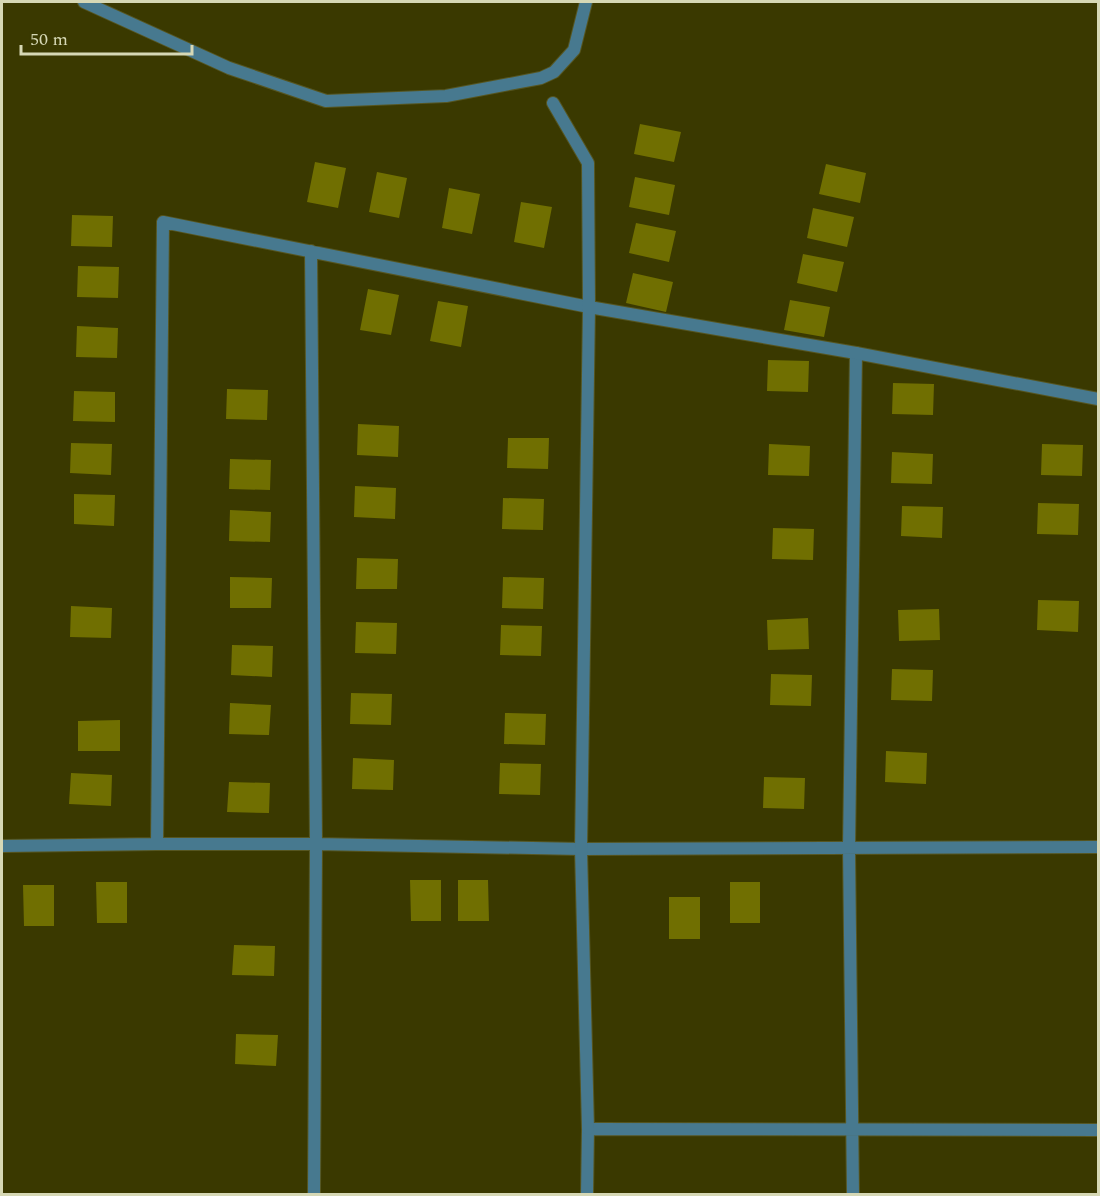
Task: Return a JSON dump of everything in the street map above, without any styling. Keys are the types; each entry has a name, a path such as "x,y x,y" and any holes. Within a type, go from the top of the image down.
{"street":[{"path":"84,2 229,68 327,101 347,101 446,96 540,78 554,72 574,50 586,2"},
{"path":"554,103 588,163 589,308 581,849 588,1129 587,1194"},
{"path":"156,844 163,222 311,250 589,308 856,353 1098,399"},
{"path":"311,250 316,844 314,1194"},
{"path":"853,1194 849,848 856,353"},
{"path":"2,846 316,844 581,849 1098,847"},
{"path":"588,1129 1098,1130"}],"building":[{"path":"640,124 681,132 674,162 634,154"},
{"path":"315,162 346,168 338,208 307,202"},
{"path":"826,164 866,173 860,203 819,194"},
{"path":"377,172 407,178 399,218 369,212"},
{"path":"635,177 675,185 669,215 629,207"},
{"path":"449,188 480,194 472,234 442,228"},
{"path":"521,202 552,207 544,248 514,242"},
{"path":"813,208 854,217 847,247 807,238"},
{"path":"72,215 113,216 112,247 71,246"},
{"path":"636,223 676,231 669,262 629,253"},
{"path":"803,254 844,262 837,292 797,283"},
{"path":"78,266 119,267 118,298 77,297"},
{"path":"633,273 673,282 666,312 626,303"},
{"path":"368,289 399,295 391,335 360,330"},
{"path":"790,300 830,307 824,337 784,330"},
{"path":"438,301 468,306 461,347 430,341"},
{"path":"77,326 118,328 117,358 76,357"},
{"path":"768,360 809,361 808,392 767,391"},
{"path":"893,383 934,384 933,415 892,414"},
{"path":"227,389 268,390 267,420 226,419"},
{"path":"74,391 115,392 115,422 73,421"},
{"path":"358,424 399,426 398,457 357,455"},
{"path":"508,438 549,438 548,469 507,468"},
{"path":"71,443 112,444 111,475 70,473"},
{"path":"769,444 810,446 809,476 768,475"},
{"path":"1042,444 1083,445 1082,476 1041,475"},
{"path":"892,452 933,454 932,484 891,483"},
{"path":"230,459 271,460 270,490 229,489"},
{"path":"355,486 396,488 395,519 354,517"},
{"path":"74,494 115,495 114,526 74,524"},
{"path":"503,498 544,499 543,530 502,529"},
{"path":"1038,503 1079,504 1078,535 1037,534"},
{"path":"902,506 943,507 942,538 901,536"},
{"path":"230,510 271,512 270,542 229,541"},
{"path":"773,528 814,529 813,560 772,559"},
{"path":"357,558 398,559 397,589 356,589"},
{"path":"230,577 272,578 271,608 230,608"},
{"path":"503,577 544,578 543,609 502,608"},
{"path":"1038,600 1079,601 1078,632 1037,630"},
{"path":"71,606 112,608 111,638 70,637"},
{"path":"939,609 940,640 899,641 898,610"},
{"path":"808,618 809,649 768,650 767,620"},
{"path":"356,622 397,623 396,654 355,653"},
{"path":"501,625 542,626 541,656 500,655"},
{"path":"232,645 273,646 272,677 231,675"},
{"path":"892,669 933,670 932,701 891,700"},
{"path":"771,674 812,675 811,706 770,705"},
{"path":"351,693 392,694 391,725 350,724"},
{"path":"230,703 271,705 269,735 229,734"},
{"path":"505,713 546,714 545,745 504,744"},
{"path":"120,720 120,751 78,751 78,721"},
{"path":"886,751 927,753 926,784 885,782"},
{"path":"353,758 394,760 393,790 352,789"},
{"path":"500,763 541,764 540,795 499,794"},
{"path":"71,773 112,775 111,806 69,804"},
{"path":"764,777 805,778 804,809 763,808"},
{"path":"229,782 270,783 269,813 227,812"},
{"path":"410,880 441,880 441,921 411,921"},
{"path":"458,880 488,880 489,921 458,921"},
{"path":"96,882 127,882 127,923 97,923"},
{"path":"730,882 760,882 760,923 730,923"},
{"path":"23,885 54,885 54,926 24,926"},
{"path":"669,897 700,897 700,939 669,939"},
{"path":"234,945 275,946 274,976 232,975"},
{"path":"236,1034 278,1035 276,1066 235,1064"}]}
